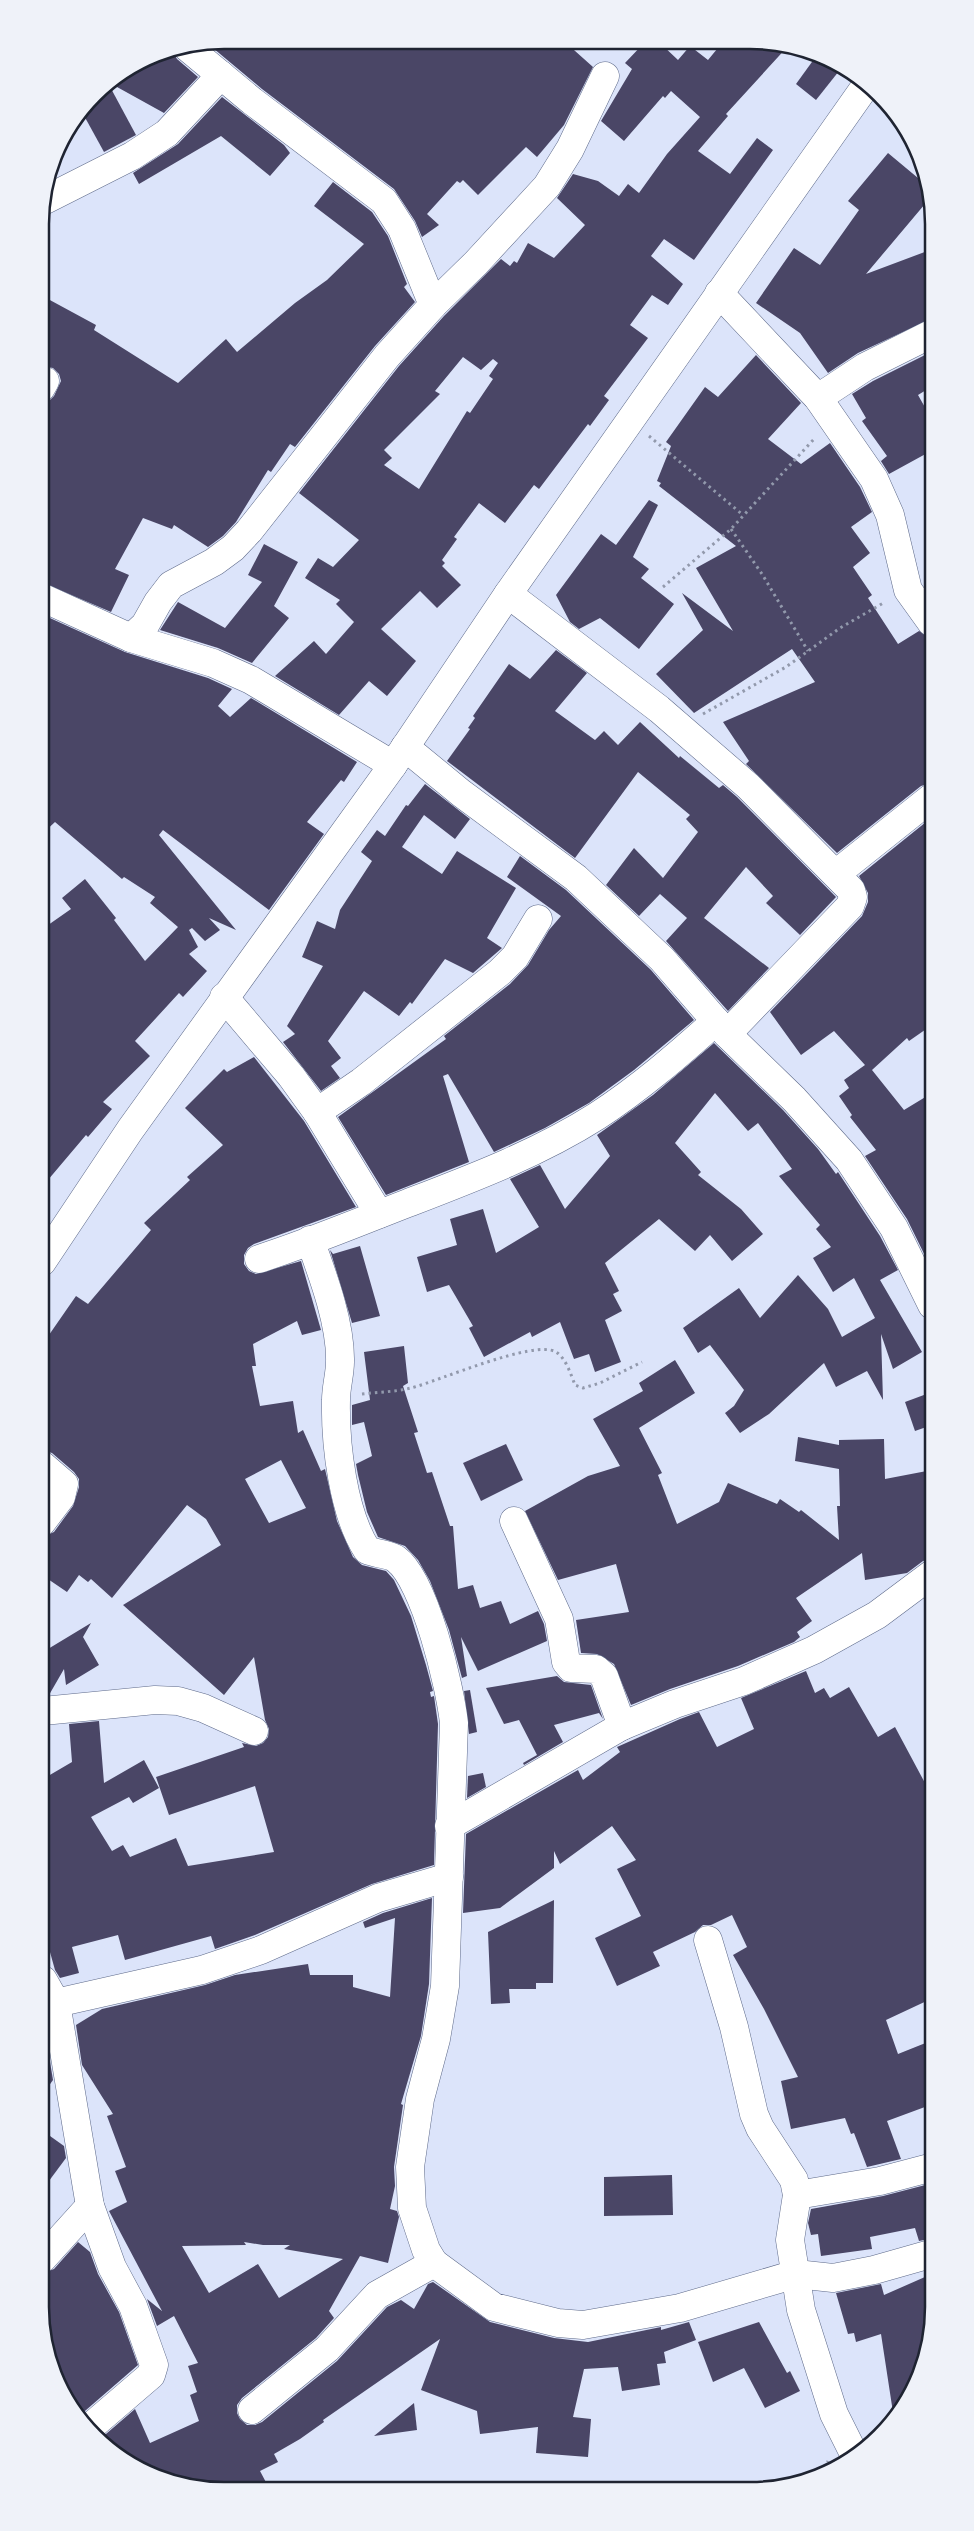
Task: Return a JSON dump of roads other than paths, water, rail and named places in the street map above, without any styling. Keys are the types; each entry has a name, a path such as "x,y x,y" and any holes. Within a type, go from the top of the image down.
{"street":[{"path":"193,51 252,101 384,201 402,229 433,305"},
{"path":"51,197 132,156 167,133 221,75"},
{"path":"131,638 145,625 158,602 171,586 214,562 233,548 249,531 387,356 547,186 570,149 605,76"},
{"path":"49,1252 130,1130 399,756 508,594 863,90"},
{"path":"719,293 826,408 879,487 890,515 908,590 925,614"},
{"path":"826,408 866,367 925,337"},
{"path":"259,1259 514,1160 596,1117 721,1027 850,906 853,897 851,890 748,786 660,710 508,594"},
{"path":"49,601 131,638 213,663 251,680 399,756 461,793 576,878 662,958 721,1027 794,1099 849,1160 894,1228 925,1291"},
{"path":"836,873 925,803"},
{"path":"317,1112 368,1076 500,972 515,957 538,920"},
{"path":"224,997 290,1076 317,1112 379,1214"},
{"path":"310,1240 328,1295 336,1331 340,1361 336,1398 340,1464 360,1539 367,1550 395,1557 411,1577 432,1628 444,1670 454,1723 445,1986 436,2039 420,2099 410,2167 412,2208 426,2250 434,2263 494,2307 558,2323 583,2325 680,2308 796,2274 833,2278 874,2270 925,2256"},
{"path":"49,1471 64,1484 61,1497 49,1513"},
{"path":"514,1521 559,1619 566,1662 571,1668 596,1669 604,1676 622,1726"},
{"path":"449,1826 622,1726 675,1704 744,1681 814,1650 877,1615 925,1579"},
{"path":"49,1710 154,1700 178,1701 203,1708 254,1731"},
{"path":"93,2424 151,2375 154,2366 133,2306 112,2267 90,2206 50,1991 202,1970 261,1950 378,1898 449,1877"},
{"path":"708,1940 734,2028 754,2114 760,2128 794,2180 797,2194 790,2240 807,2331 834,2414 852,2450"},
{"path":"797,2194 880,2181 925,2169"},
{"path":"49,2252 90,2206"},
{"path":"252,2410 327,2349 377,2295 434,2263"}]}
